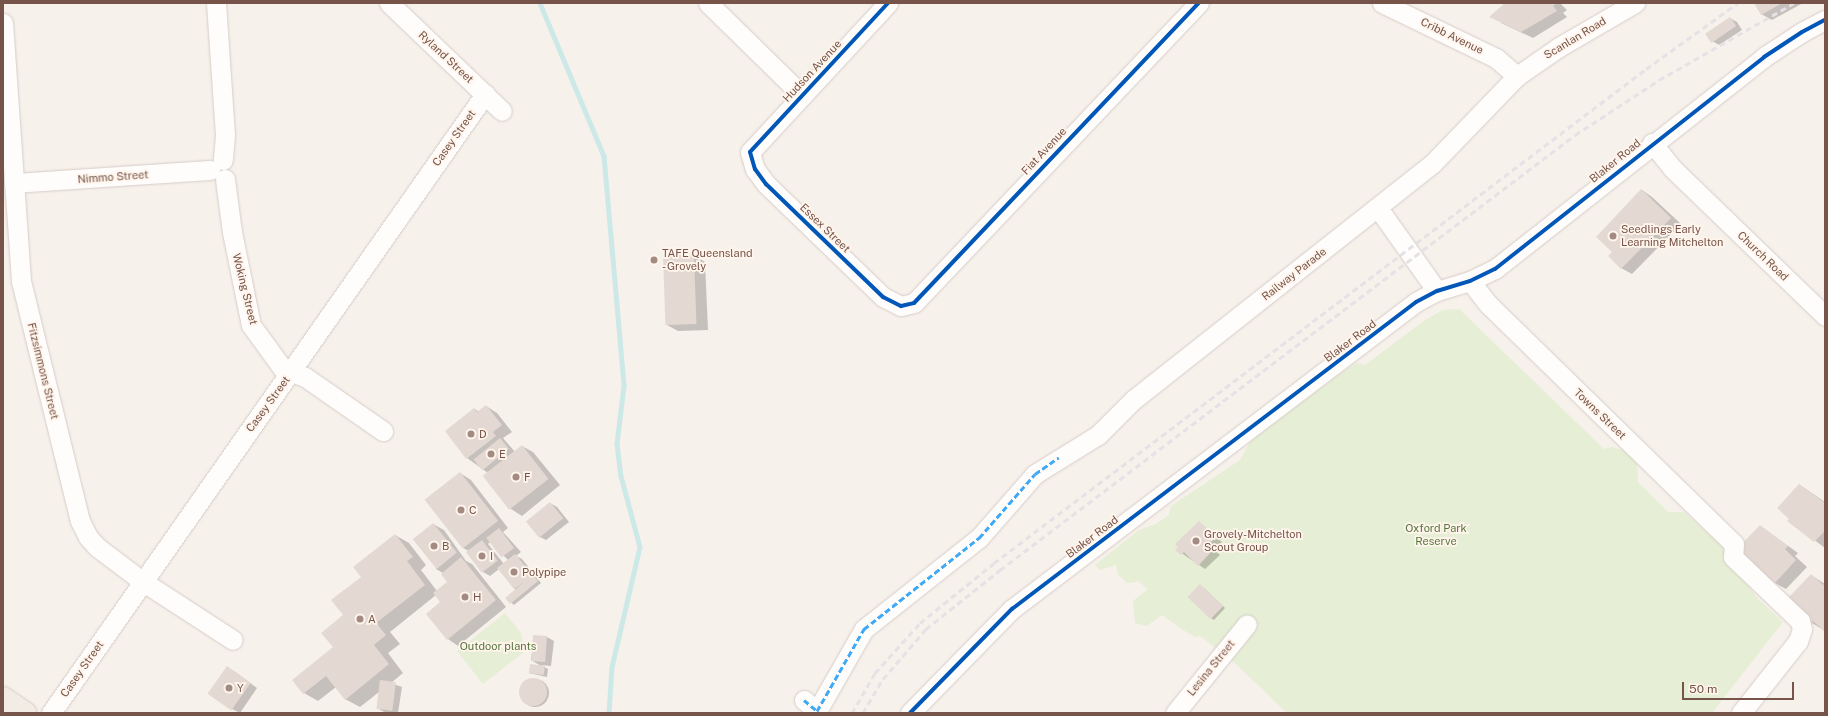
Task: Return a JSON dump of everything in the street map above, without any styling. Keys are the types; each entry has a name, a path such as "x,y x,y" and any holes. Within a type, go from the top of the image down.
{"main road":[{"path":"3,698 24,713"}],"street":[{"name":"Woking Street","path":"216,3 225,135 220,170 251,325 283,368 305,377 383,431"},
{"name":"Ryland Street","path":"389,3 502,111"},
{"path":"708,3 801,94"},
{"name":"Hudson Avenue","path":"750,152 801,94 888,3"},
{"name":"Fiat Avenue","path":"900,306 914,303 1199,3"},
{"name":"Cribb Avenue","path":"1382,3 1496,58 1517,76"},
{"name":"Scanlan Road","path":"1517,76 1557,48 1635,3"},
{"name":"Blaker Road","path":"910,713 1012,609 1416,302 1437,291 1470,282 1495,269 1652,143 1764,58 1802,32 1825,20"},
{"name":"Fitzsimmons Street","path":"3,23 21,281 80,521 88,537 97,547 142,581 233,640"},
{"name":"Railway Parade","path":"804,700 817,711 864,629 979,538 1035,474 1098,435 1133,400 1432,164 1517,76"},
{"name":"Casey Street","path":"51,713 142,581 292,371 484,94"},
{"name":"Church Road","path":"1652,143 1672,168 1825,316"},
{"name":"Essex Street","path":"750,152 754,169 766,184 883,297 900,306"},
{"name":"Nimmo Street","path":"14,183 220,170"},
{"path":"1378,208 1437,291"},
{"name":"Towns Street","path":"1470,282 1489,305 1734,544 1733,557 1800,621 1802,629 1798,641 1741,713"},
{"name":"Lesina Street","path":"1175,713 1247,624"}],"green space":[{"name":"Oxford Park Reserve","path":"1459,309 1604,449 1612,447 1623,450 1637,463 1638,482 1668,512 1684,512 1713,538 1720,540 1736,569 1757,598 1783,622 1712,713 1287,713 1237,665 1200,636 1195,637 1162,615 1147,626 1135,623 1133,601 1148,589 1137,580 1137,582 1127,583 1118,574 1116,565 1100,570 1095,565 1139,530 1156,524 1169,515 1171,506 1240,460 1251,440 1341,373 1357,363 1365,365 1425,320 1443,310"},
{"name":"Outdoor plants","path":"505,613 521,633 524,652 483,684 457,651"}],"building":[{"path":"1505,3 1557,3 1553,6 1557,11 1521,32 1489,17"},
{"path":"1754,3 1782,3 1761,15"},
{"path":"1730,17 1736,26 1711,43 1705,34"},
{"path":"1641,189 1671,218 1621,269 1608,256 1612,252 1596,237"},
{"path":"694,254 696,324 665,325 663,255"},
{"name":"D","path":"486,405 502,425 493,432 496,436 466,459 445,431 474,408 477,412"},
{"name":"E","path":"500,438 509,449 482,470 474,459"},
{"name":"F","path":"522,445 548,479 509,510 483,476"},
{"name":"C","path":"460,472 498,521 463,549 425,500"},
{"path":"1799,484 1825,503 1825,531 1814,542 1787,521 1789,519 1777,508"},
{"path":"550,502 563,518 539,538 526,522"},
{"name":"Grovely-Mitchelton Scout Group","path":"1199,521 1216,537 1208,545 1213,550 1198,566 1184,552 1181,555 1175,550 1178,547 1175,544"},
{"name":"B","path":"433,523 457,553 437,569 413,539"},
{"path":"1760,525 1788,546 1785,549 1796,560 1774,584 1737,549"},
{"path":"499,528 514,548 501,558 486,538"},
{"name":"A","path":"395,534 413,557 407,561 425,585 376,623 386,635 374,645 389,664 345,700 326,676 303,694 292,680 333,647 321,633 343,615 331,600 361,577 353,567"},
{"name":"I","path":"482,540 498,561 482,573 466,552"},
{"name":"Polypipe","path":"515,554 538,581 510,604 505,598 524,582 514,589 497,568"},
{"name":"H","path":"461,557 496,600 447,640 426,614 440,602 433,593 447,582 441,574"},
{"path":"1811,574 1823,585 1825,583 1825,632 1813,621 1811,624 1788,598"},
{"path":"1200,584 1223,606 1211,619 1187,597"},
{"path":"533,635 547,636 545,662 531,661"},
{"path":"530,664 545,666 544,675 529,673"},
{"name":"Y","path":"227,666 251,683 231,710 207,694"},
{"path":"533,678 543,682 547,692 543,702 533,706 523,702 519,692 523,682"},
{"path":"380,680 396,682 392,711 376,709"}],"waterway":[{"path":"540,3 604,156 624,386 617,444 621,476 640,547 612,667 609,713"}],"railway":[{"path":"852,713 875,673 920,623 994,563 1646,69 1738,3"},
{"path":"863,713 883,679 926,629 1000,570 1575,135 1659,80 1794,3"}],"marked path":[{"path":"804,700 817,711 864,629 979,538 1035,474 1059,457"}],"cycle path":[{"path":"888,3 750,152 755,169 766,184 883,297 901,306 914,303 1199,3"},
{"path":"910,713 1012,609 1416,302 1437,291 1470,281 1495,269 1764,57 1802,32 1825,20"}],"place":[{"name":"Seedlings Early Learning Mitchelton","path":"1613,236"},
{"name":"TAFE Queensland - Grovely","path":"654,260"},
{"name":"D","path":"471,434"},
{"name":"E","path":"491,454"},
{"name":"F","path":"516,477"},
{"name":"C","path":"461,510"},
{"name":"Grovely-Mitchelton Scout Group","path":"1196,541"},
{"name":"B","path":"434,546"},
{"name":"I","path":"482,556"},
{"name":"Polypipe","path":"514,572"},
{"name":"H","path":"465,597"},
{"name":"A","path":"360,619"},
{"name":"Y","path":"229,688"}]}
